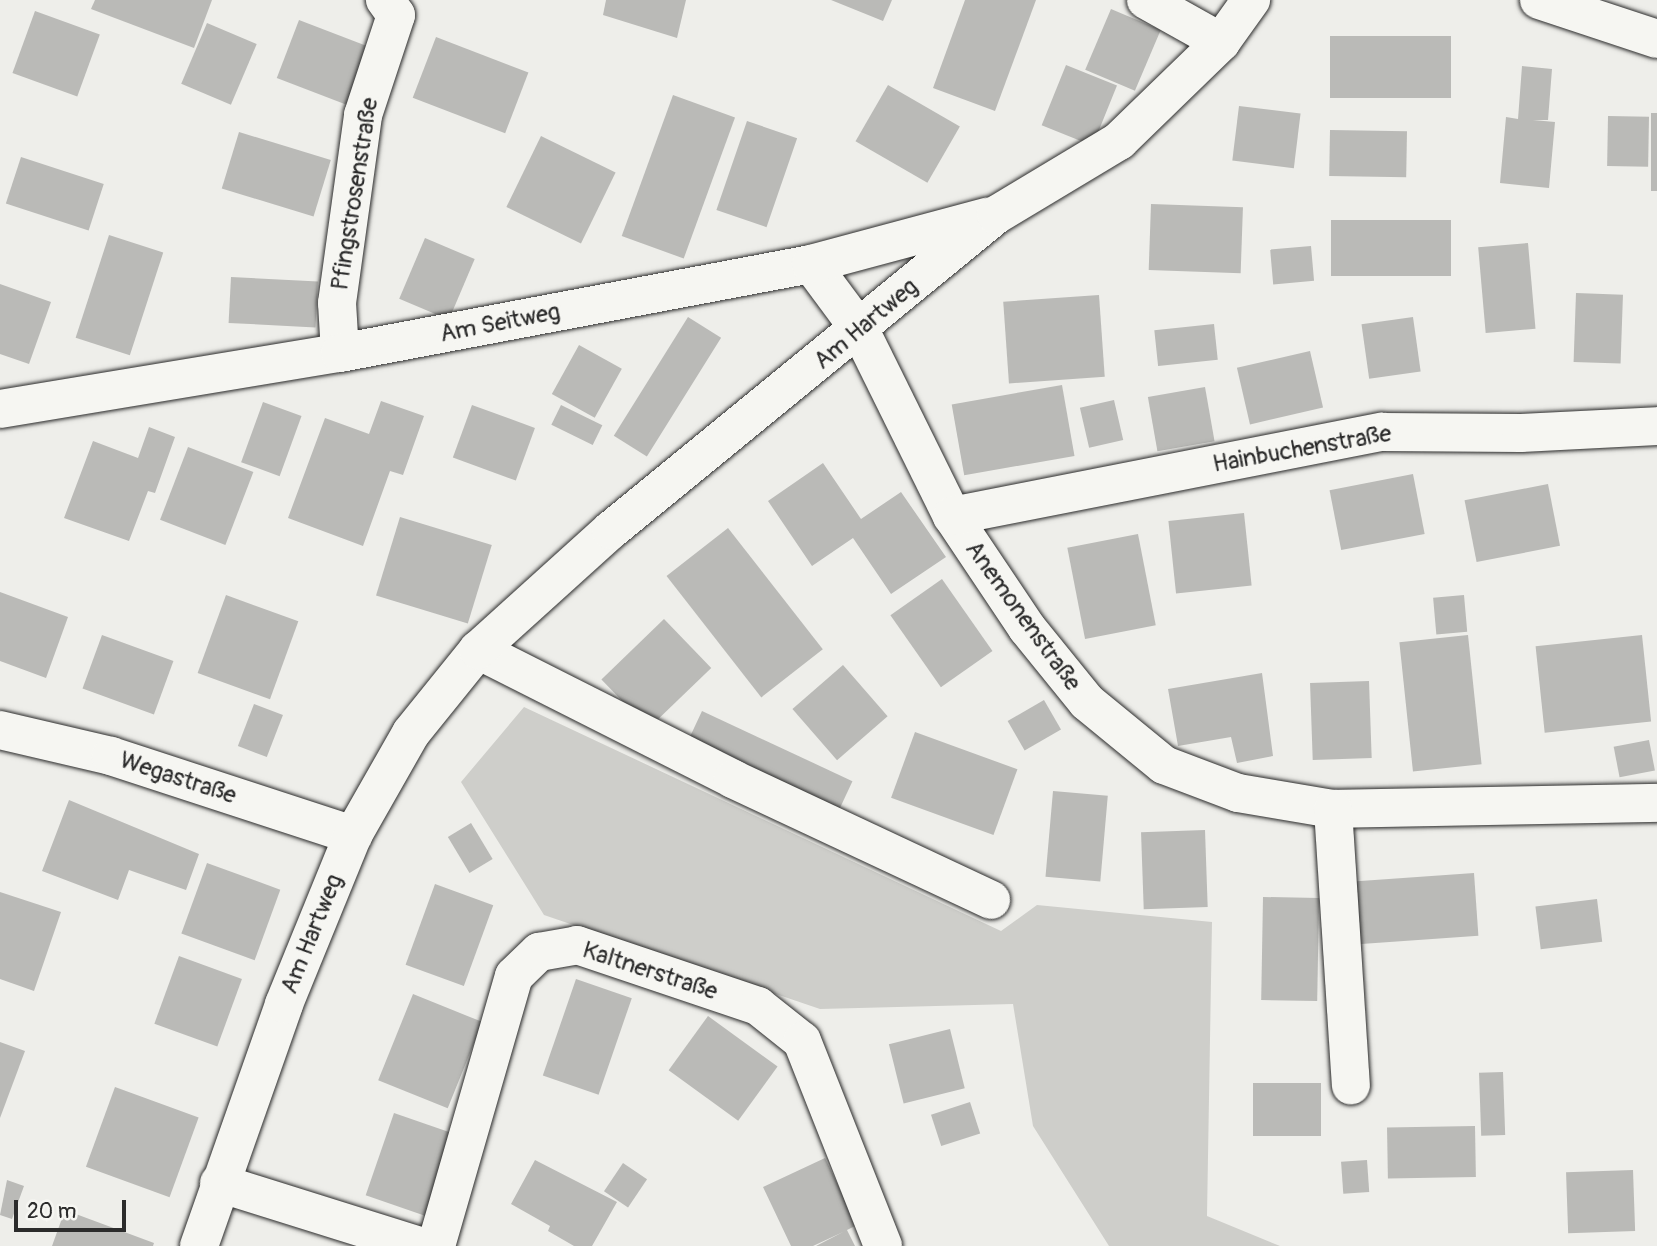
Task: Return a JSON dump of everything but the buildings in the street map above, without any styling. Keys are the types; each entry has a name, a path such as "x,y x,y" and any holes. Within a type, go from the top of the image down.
{"street":[{"name":"Pfingstrosenstraße","path":"340,353 337,303 363,115 396,15 385,0"},
{"path":"1146,0 1221,42"},
{"name":"Am Hartweg","path":"199,1246 219,1183 353,835 411,733 478,650 611,530 860,330 996,215 1119,141 1221,42 1251,0"},
{"path":"1539,0 1657,40"},
{"name":"Am Seitweg","path":"0,409 340,353 811,264 996,215"},
{"name":"Anemonenstraße","path":"811,264 860,330 952,516 1027,628 1087,702 1164,765 1238,793 1333,809 1657,803"},
{"name":"Hainbuchenstraße","path":"952,516 1382,432 1521,433 1657,426"},
{"path":"478,650 733,779 990,900"},
{"name":"Wegastraße","path":"0,730 111,756 353,835"},
{"path":"1333,809 1351,1085"},
{"name":"Kaltnerstraße","path":"436,1246 514,976 539,952 577,945 758,1006 802,1041 883,1246"},
{"path":"219,1183 420,1246"}],"shaded area":[{"path":"524,707 1001,931 1037,905 1212,922 1207,1216 1280,1246 1109,1246 1033,1126 1013,1004 820,1009 544,915 461,782"}]}
